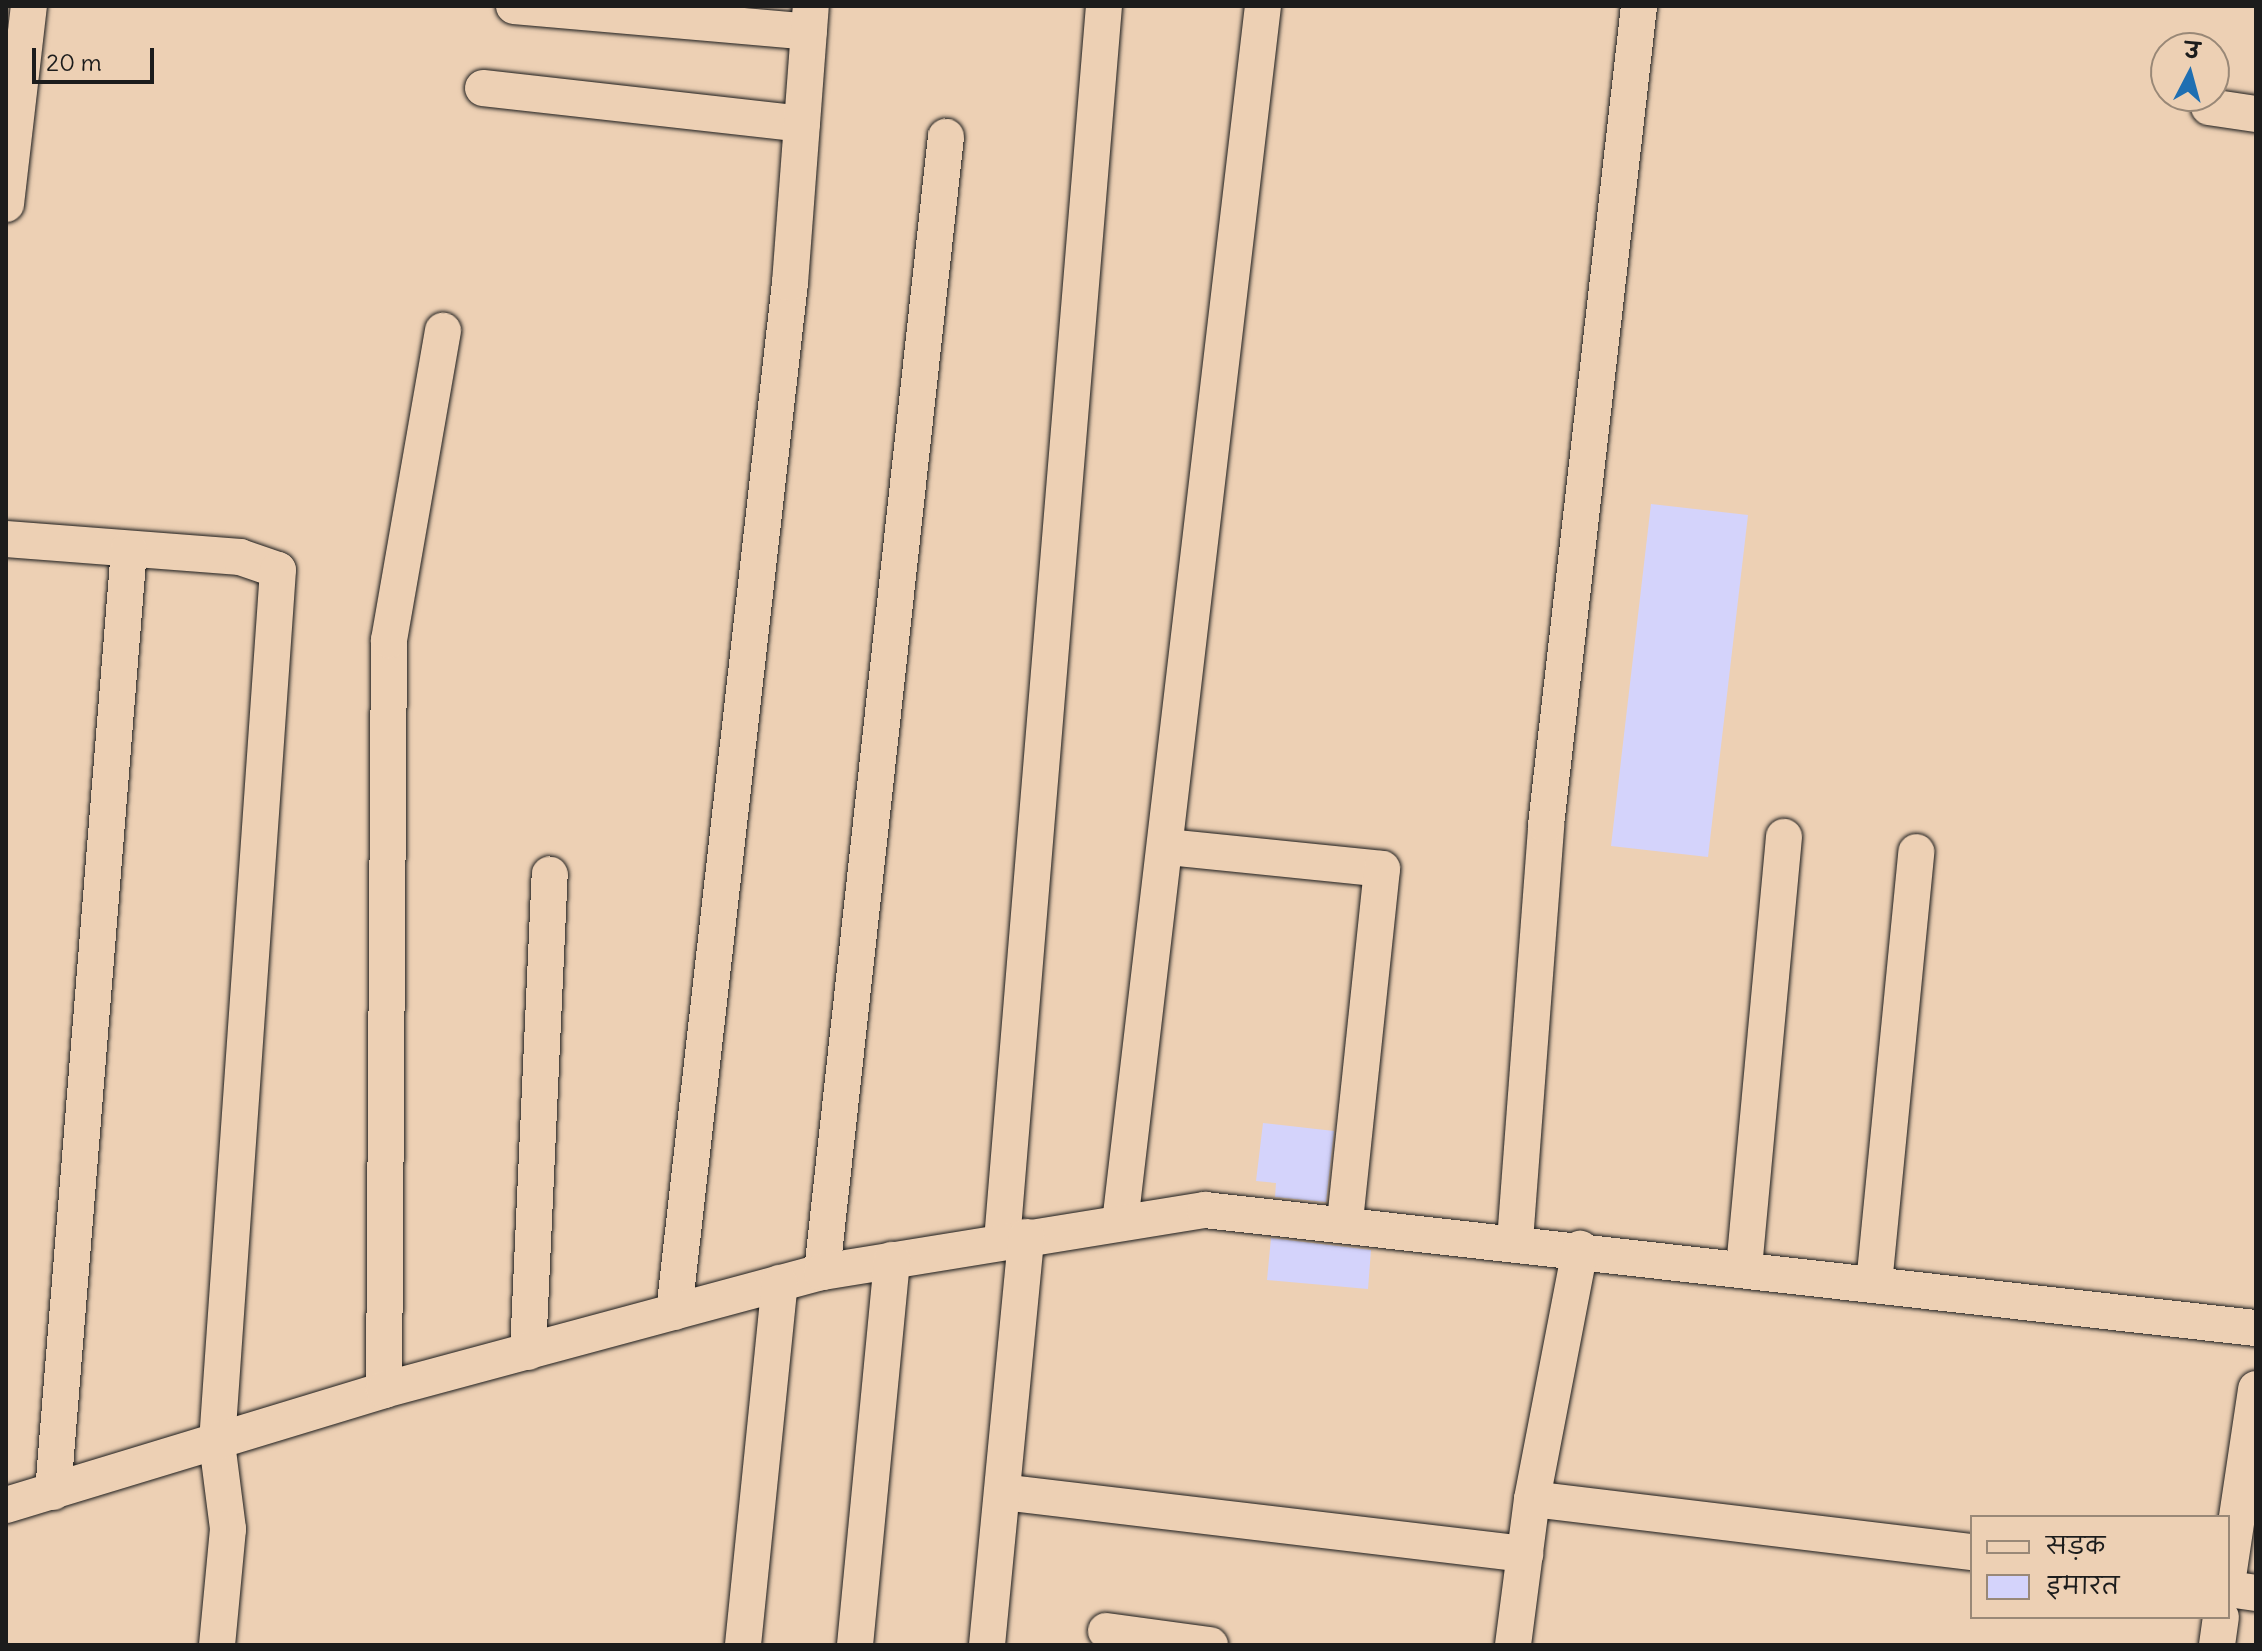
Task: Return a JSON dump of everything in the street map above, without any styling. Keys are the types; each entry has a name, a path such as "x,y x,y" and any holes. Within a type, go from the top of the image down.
{"street":[{"path":"6,204 29,6"},
{"path":"514,6 810,19 802,124 674,1312"},
{"path":"987,1645 1002,1492 1014,1239 1104,6"},
{"path":"1120,1223 1167,847 1263,6"},
{"path":"1515,1241 1546,825 1639,6"},
{"path":"483,88 802,124"},
{"path":"2230,110 2256,114"},
{"path":"822,1272 946,137"},
{"path":"384,1390 389,640 443,331"},
{"path":"6,539 266,561 278,570 217,1443 228,1529 217,1645"},
{"path":"53,1492 129,549"},
{"path":"1744,1268 1784,837"},
{"path":"1167,847 1382,869 1345,1224"},
{"path":"1874,1284 1916,852"},
{"path":"528,1352 550,875"},
{"path":"6,1505 384,1390 822,1272 1205,1210 1515,1241 2256,1328"},
{"path":"1513,1645 1532,1499 1580,1249"},
{"path":"855,1645 892,1260"},
{"path":"743,1645 780,1283"},
{"path":"2230,1564 2256,1389"},
{"path":"1002,1492 1525,1554"},
{"path":"1532,1499 1970,1552"},
{"path":"2230,1589 2256,1593"},
{"path":"2217,1645 2221,1619"},
{"path":"1106,1631 1210,1645"}],"building":[{"path":"1651,504 1748,515 1708,857 1611,846"},
{"path":"1263,1123 1334,1131 1326,1202 1275,1197 1276,1183 1256,1181"},
{"path":"1271,1238 1371,1250 1368,1289 1267,1280"}]}
